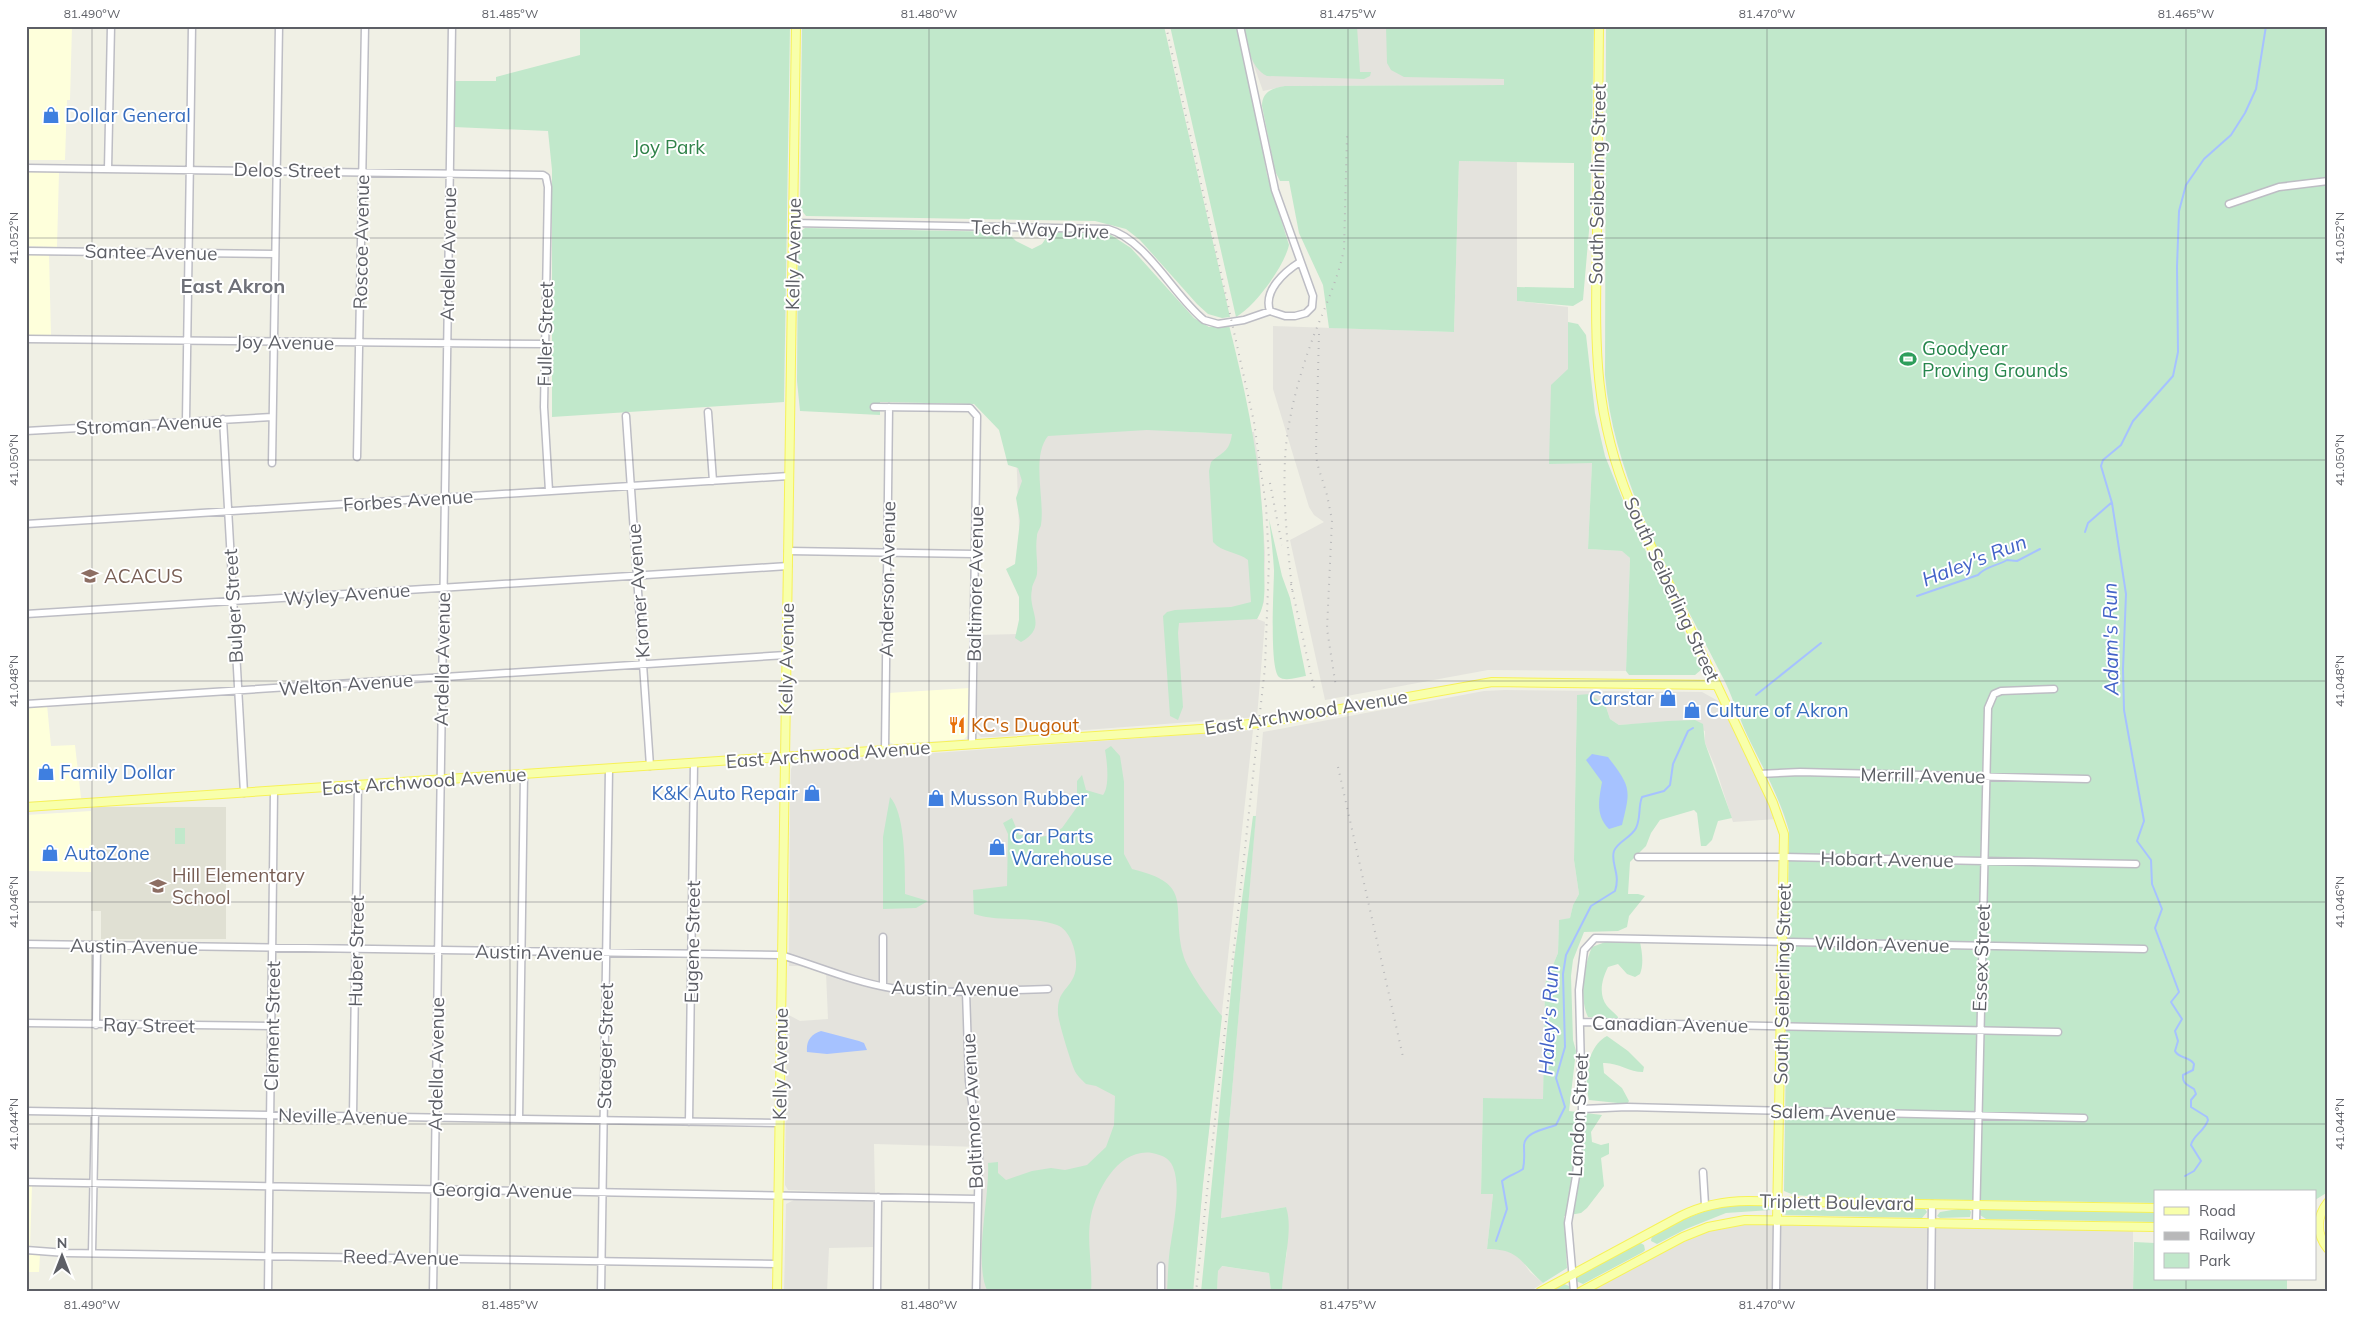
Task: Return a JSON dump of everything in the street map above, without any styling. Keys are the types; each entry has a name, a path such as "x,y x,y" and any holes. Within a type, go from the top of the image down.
{"main road":[{"name":"Kelly Avenue","path":"777,1292 796,26"},
{"name":"South Seiberling Street","path":"1599,26 1594,320 1602,414 1614,461 1630,502 1781,824 1784,857 1777,1221"},
{"name":"East Archwood Avenue","path":"26,807 1231,727 1492,682 1717,684"},
{"name":"Triplett Boulevard","path":"1540,1292 1705,1205 1738,1201 1777,1201 2154,1208"},
{"path":"2326,1246 2319,1233 2319,1222 2327,1202"},
{"name":"Triplett Boulevard","path":"1580,1292 1683,1237 1708,1226 1745,1220 2154,1227"},
{"path":"2316,1237 2326,1246"}],"street":[{"path":"108,168 111,26"},
{"path":"186,421 192,26"},
{"path":"272,463 279,26"},
{"name":"Roscoe Avenue","path":"357,457 365,26"},
{"name":"Ardella Avenue","path":"433,1292 452,26"},
{"path":"1240,26 1275,190 1300,262 1312,290 1312,307 1306,313 1295,316 1270,311 1268,302 1271,291 1290,268 1300,262"},
{"name":"Delos Street","path":"26,168 540,174 546,178"},
{"name":"Fuller Street","path":"546,178 548,187 544,420 549,491"},
{"path":"2228,204 2280,187 2328,181"},
{"name":"Tech Way Drive","path":"793,223 1108,229 1123,235 1139,248 1204,320 1212,323 1225,323 1244,320 1270,311"},
{"name":"Santee Avenue","path":"26,251 275,254"},
{"name":"Joy Avenue","path":"26,339 545,344"},
{"path":"874,406 889,407"},
{"name":"Baltimore Avenue","path":"889,407 970,408 974,411 977,423 972,744"},
{"name":"Anderson Avenue","path":"885,751 889,407"},
{"path":"708,412 713,481"},
{"name":"Kromer Avenue","path":"626,416 650,766"},
{"name":"Stroman Avenue","path":"26,431 272,417"},
{"name":"Bulger Street","path":"223,419 244,793"},
{"name":"Forbes Avenue","path":"26,524 789,476"},
{"path":"788,551 974,554"},
{"name":"Wyley Avenue","path":"26,614 788,566"},
{"name":"Welton Avenue","path":"26,704 786,656"},
{"name":"Essex Street","path":"1976,1224 1983,862 1989,702 1994,694 2001,691 2054,689"},
{"name":"Eugene Street","path":"689,1122 694,763"},
{"name":"Staeger Street","path":"601,1292 609,769"},
{"name":"Merrill Avenue","path":"1759,774 1780,772 2087,780"},
{"path":"519,1119 524,774"},
{"name":"Huber Street","path":"353,1116 358,786"},
{"name":"Clement Street","path":"268,1292 274,791"},
{"name":"Hobart Avenue","path":"1638,857 1784,857 2136,864"},
{"path":"883,937 883,986"},
{"name":"Wildon Avenue","path":"1591,940 1603,937 2144,949"},
{"name":"Landon Street","path":"1574,1292 1568,1224 1576,1176 1582,1109 1580,975 1584,950 1591,940"},
{"name":"Austin Avenue","path":"26,944 781,955 883,986 966,991 1048,989"},
{"path":"96,1024 97,946"},
{"name":"Baltimore Avenue","path":"966,991 969,1081 979,1153 976,1292"},
{"name":"Canadian Avenue","path":"1581,1022 2058,1032"},
{"name":"Ray Street","path":"26,1023 272,1026"},
{"name":"Salem Avenue","path":"1582,1109 1626,1107 2084,1118"},
{"name":"Neville Avenue","path":"26,1112 779,1123"},
{"path":"92,1252 95,1112"},
{"path":"1703,1172 1705,1205"},
{"name":"Georgia Avenue","path":"26,1182 977,1199"},
{"path":"878,1197 878,1292"},
{"path":"1931,1292 1932,1204"},
{"name":"South Seiberling Street","path":"1776,1292 1777,1221"},
{"name":"Reed Avenue","path":"26,1250 777,1264"},
{"path":"1161,1266 1161,1292"}],"shaded area":[{"path":"26,26 72,26 70,100 67,100 65,160 26,160"},
{"path":"1244,26 1505,26 1504,85 1285,86 1263,91 1248,49"},
{"path":"1459,161 1517,162 1517,301 1568,307 1568,369 1549,463 1592,463 1588,549 1623,551 1630,558 1626,671 1488,670 1325,700 1290,540 1324,522 1314,515 1309,507 1273,389 1273,326 1454,332"},
{"path":"26,171 59,172 57,247 26,246"},
{"path":"49,254 51,336 26,335 26,255"},
{"path":"1015,421 1206,433 1254,432 1259,465 1265,552 1264,602 1257,619 1265,622 1257,717 994,737 981,737 976,732 979,635 1023,634"},
{"path":"970,688 970,733 964,739 894,744 889,742 887,737 888,693"},
{"path":"1484,691 1702,692 1722,703 1777,819 1733,822 1715,766 1705,743 1705,731 1681,721 1619,725 1610,719 1606,707 1577,695 1574,860 1579,894 1573,905 1570,918 1559,921 1558,953 1545,984 1543,1100 1483,1098 1481,1193 1493,1194 1487,1249 1502,1249 1519,1256 1530,1272 1543,1283 1529,1292 1282,1292 1282,1276 1287,1253 1286,1207 1221,1218 1263,732"},
{"path":"47,705 51,746 75,745 81,798 26,802 26,707"},
{"path":"1253,730 1203,1184 1193,1292 980,1292 980,1147 874,1144 875,1193 788,1190 785,1185 787,1014 800,1021 828,1019 826,973 799,966 789,966 790,805 791,769 794,763"},
{"name":"Hill Elementary School","path":"91,807 226,807 226,939 101,939 101,911 91,911"},
{"path":"91,811 91,872 26,871 26,815"},
{"path":"26,1185 32,1185 30,1248 26,1247"},
{"path":"869,1199 874,1202 874,1247 829,1248 827,1292 784,1292 786,1204 794,1200"},
{"path":"1726,1222 2133,1226 2133,1292 1580,1292 1683,1237"},
{"path":"26,1253 40,1255 39,1272 26,1272"},
{"path":"1221,1266 1269,1273 1271,1292 1217,1292 1218,1271"}],"green space":[{"name":"Joy Park","path":"580,26 790,26 784,402 552,417 552,170 548,131 454,127 455,81 496,81 496,77 580,55"},
{"path":"802,26 1164,26 1230,317 1222,318 1208,314 1140,240 1126,229 1095,221 806,216 800,208"},
{"path":"1170,26 1237,26 1256,112 1267,175 1289,245 1281,264 1268,285 1244,312 1236,317"},
{"path":"1244,26 1357,26 1360,72 1371,72 1370,76 1364,79 1267,76 1256,67 1253,61"},
{"path":"1386,26 1594,26 1590,219 1583,300 1573,306 1517,301 1517,287 1574,288 1574,163 1459,161 1454,332 1329,328 1323,285 1299,233 1289,181 1280,181 1275,171 1262,106 1262,101 1266,94 1276,88 1285,86 1504,85 1504,79 1404,77 1391,70 1387,63"},
{"path":"1606,26 2328,26 2328,1192 2316,1199 2316,1190 2154,1190 2154,1203 1834,1198 1794,1195 1784,1191 1789,831 1776,795 1744,729 1732,697 1648,529 1633,492 1620,454 1611,415 1605,375"},
{"path":"805,228 1007,232 1016,241 1032,249 1042,244 1048,235 1059,232 1111,235 1131,248 1194,318 1209,327 1229,325 1249,415 1259,475 1264,536 1264,600 1257,619 1179,623 1183,707 1178,720 1170,716 1163,616 1167,612 1175,610 1231,607 1251,602 1248,560 1220,548 1213,542 1209,471 1211,462 1225,451 1229,445 1232,434 1147,430 1048,436 1040,455 1039,467 1042,515 1036,541 1037,574 1032,587 1031,597 1035,624 1034,630 1021,642 1015,638 1019,620 1019,597 1006,569 1015,564 1020,521 1016,498 1022,481 1018,468 1008,465 999,430 974,404 880,402 880,415 800,411 797,381 798,239 801,231"},
{"path":"1568,322 1578,324 1586,335 1595,413 1605,456 1630,518 1702,669 1695,675 1629,675 1626,671 1630,558 1622,551 1588,549 1592,463 1549,464 1551,385 1568,369"},
{"path":"1269,519 1282,576 1290,598 1306,676 1292,679 1279,677 1274,659 1274,570"},
{"path":"1590,694 1606,707 1610,719 1619,725 1695,720 1703,724 1705,743 1732,818 1718,821 1712,840 1706,846 1701,846 1697,813 1694,810 1660,820 1651,833 1646,846 1630,862 1628,894 1645,896 1629,916 1627,927 1618,931 1584,932 1573,960 1571,976 1573,1040 1576,1051 1569,1111 1602,1115 1591,1132 1592,1142 1601,1145 1609,1143 1609,1154 1601,1158 1604,1186 1581,1213 1564,1216 1567,1268 1543,1283 1514,1255 1487,1249 1493,1194 1481,1194 1483,1098 1543,1099 1545,984 1558,953 1559,920 1570,918 1573,905 1579,894 1574,860 1577,695"},
{"path":"1111,746 1120,756 1124,782 1124,854 1132,869 1152,875 1165,882 1173,890 1177,899 1180,937 1185,960 1200,986 1222,1016 1193,1292 1167,1292 1169,1254 1176,1204 1176,1184 1173,1167 1162,1156 1152,1153 1140,1153 1129,1157 1111,1173 1098,1194 1094,1205 1091,1216 1089,1244 1091,1292 988,1292 984,1280 982,1248 988,1163 998,1162 998,1173 1006,1180 1032,1171 1051,1168 1065,1170 1087,1165 1106,1147 1114,1125 1115,1096 1096,1086 1086,1084 1079,1077 1074,1069 1065,1042 1058,1014 1058,1006 1061,996 1074,976 1076,963 1074,948 1063,928 1037,920 984,917 974,914 973,890 1007,886 1008,834 1003,823 1012,818 1019,835 1040,837 1051,835 1062,828 1077,807 1077,781 1082,775 1086,790 1103,795 1107,786 1105,750"},
{"path":"890,797 895,805 902,829 905,894 928,901 916,908 883,909 883,837"},
{"path":"1253,816 1256,816 1221,1218 1286,1207 1289,1227 1287,1249 1282,1292 1271,1292 1269,1273 1222,1266 1218,1271 1217,1292 1201,1292 1234,960"},
{"path":"175,828 185,828 185,844 175,844"},
{"path":"1608,941 1640,942 1642,954 1640,974 1635,977 1627,974 1618,964 1608,967 1604,976 1602,992 1604,1001 1618,1017 1618,1020 1588,1017 1585,1010 1583,992 1585,972 1592,947"},
{"path":"1607,1036 1628,1051 1644,1067 1643,1072 1638,1072 1613,1064 1603,1063 1604,1073 1622,1088 1629,1101 1627,1104 1589,1100 1587,1092 1588,1065 1595,1048"},
{"path":"1740,1205 1768,1205 1771,1210 1726,1213 1686,1229 1657,1244 1651,1241 1652,1235 1694,1215 1716,1208"},
{"path":"1843,1207 1919,1208 1925,1209 1927,1212 1922,1218 1786,1215 1783,1213 1786,1209 1828,1210"},
{"path":"1964,1208 1969,1209 1971,1212 1970,1217 1940,1218 1937,1216 1940,1212"},
{"path":"1984,1209 2154,1212 2154,1222 1986,1219 1980,1215 1980,1211"},
{"path":"1639,1242 1644,1245 1645,1250 1643,1252 1583,1284 1576,1281 1577,1276"},
{"path":"2134,1242 2154,1243 2154,1280 2287,1280 2287,1292 2133,1292"},
{"path":"1562,1283 1569,1286 1569,1292 1547,1292"}],"water":[{"path":"1592,754 1608,757 1625,782 1628,796 1622,825 1609,829 1602,818 1599,807 1602,782 1586,760"},
{"path":"821,1031 864,1043 867,1050 827,1054 807,1052 810,1038"}],"waterway":[{"name":"Adam's Run","path":"2185,1176 2194,1171 2201,1161 2191,1145 2208,1120 2207,1117 2191,1107 2191,1100 2196,1094 2194,1089 2183,1080 2183,1075 2193,1070 2194,1064 2175,1051 2178,1041 2175,1031 2182,1019 2171,1002 2179,992 2155,928 2162,909 2152,884 2151,860 2137,841 2144,821 2124,710 2123,669 2126,594 2112,503 2101,466 2103,460 2121,445 2133,421 2173,376 2178,352 2177,267 2179,211 2186,185 2204,159 2231,135 2245,113 2256,89 2266,26"},
{"path":"2325,26 2328,29"},
{"name":"Haley's Run","path":"2085,532 2088,523 2111,503"},
{"name":"Haley's Run","path":"1917,596 1978,575 1984,570 2007,560 2017,561 2040,549"},
{"name":"Haley's Run","path":"1756,695 1821,643"},
{"name":"Haley's Run","path":"1496,1241 1507,1209 1502,1181 1523,1169 1524,1145 1528,1137 1556,1125 1565,1107 1556,1078 1565,1047 1563,974 1566,955 1591,906 1615,891 1617,879 1613,860 1614,851 1636,828 1642,797 1664,791 1670,785 1673,764 1688,731 1693,728"}],"railway":[{"path":"1166,26 1254,422 1266,506 1269,561 1265,667 1196,1292"},
{"path":"1292,590 1284,482 1287,439 1300,377 1335,282 1344,249 1347,135"},
{"path":"1319,334 1316,449 1317,463 1327,495 1332,520 1327,629 1336,687"},
{"path":"1270,483 1282,545"},
{"path":"1291,584 1314,688"},
{"path":"1338,767 1403,1057"}],"place":[{"name":"Dollar General","path":"51,115"},
{"name":"Goodyear Proving Grounds","path":"1908,359"},
{"name":"ACACUS","path":"90,576"},
{"name":"Carstar","path":"1668,698"},
{"name":"Culture of Akron","path":"1692,710"},
{"name":"KC's Dugout","path":"957,725"},
{"name":"Family Dollar","path":"46,772"},
{"name":"K&K Auto Repair","path":"812,793"},
{"name":"Musson Rubber","path":"936,798"},
{"name":"Car Parts Warehouse","path":"997,847"},
{"name":"AutoZone","path":"50,853"},
{"name":"Hill Elementary School","path":"158,886"}],"district":[{"name":"East Akron","path":"233,285"}]}
